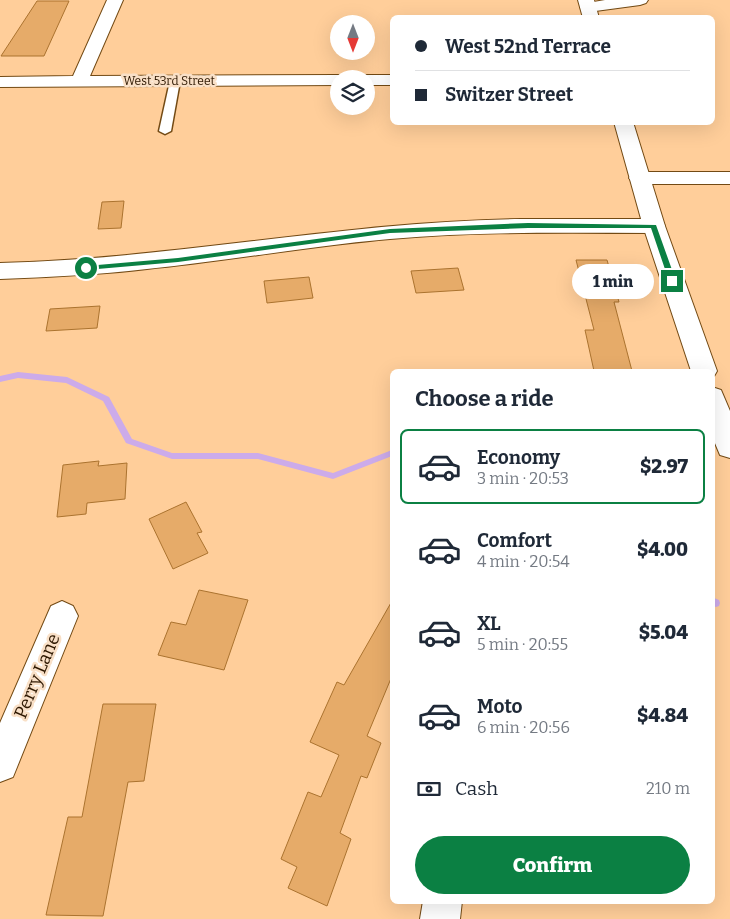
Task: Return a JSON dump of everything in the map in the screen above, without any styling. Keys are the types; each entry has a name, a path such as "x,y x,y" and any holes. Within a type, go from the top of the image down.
{"street":[{"path":"79,82 115,0"},
{"path":"588,8 640,0"},
{"name":"West 53rd Street","path":"0,82 330,80"},
{"path":"375,80 390,80"},
{"path":"624,125 654,226 703,369"},
{"path":"640,178 730,178"},
{"path":"0,271 104,267 178,260 390,231 528,226 654,226"},
{"path":"715,405 730,447"},
{"name":"Perry Lane","path":"0,764 62,616"},
{"path":"440,919 442,904"}],"lane":[{"path":"165,131 176,81"}],"building":[{"path":"37,1 69,1 44,56 1,56"},
{"path":"124,201 121,228 98,229 102,202"},
{"path":"576,260 607,260 619,302 614,302 631,369 594,369 585,330 594,330"},
{"path":"458,268 464,290 416,293 411,271"},
{"path":"309,277 313,298 267,303 264,281"},
{"path":"100,306 97,328 46,331 50,309"},
{"path":"99,461 98,466 127,463 125,499 87,503 86,514 57,517 63,465"},
{"path":"186,502 202,532 197,533 208,553 173,569 149,519"},
{"path":"199,590 248,600 224,670 158,655 171,622 186,625"},
{"path":"390,604 390,681 367,736 381,743 367,778 361,776 340,833 351,839 327,906 288,888 297,867 281,859 308,792 321,797 339,755 310,742 337,682 344,685"},
{"path":"103,704 156,704 144,781 128,782 103,916 46,915 68,817 82,817"}],"waterway":[{"path":"0,379 18,375 67,380 106,399 129,441 172,456 258,456 333,476 390,454"}],"route":[{"path":"86,268 178,260 390,231 472,227 654,226 672,281"}]}
